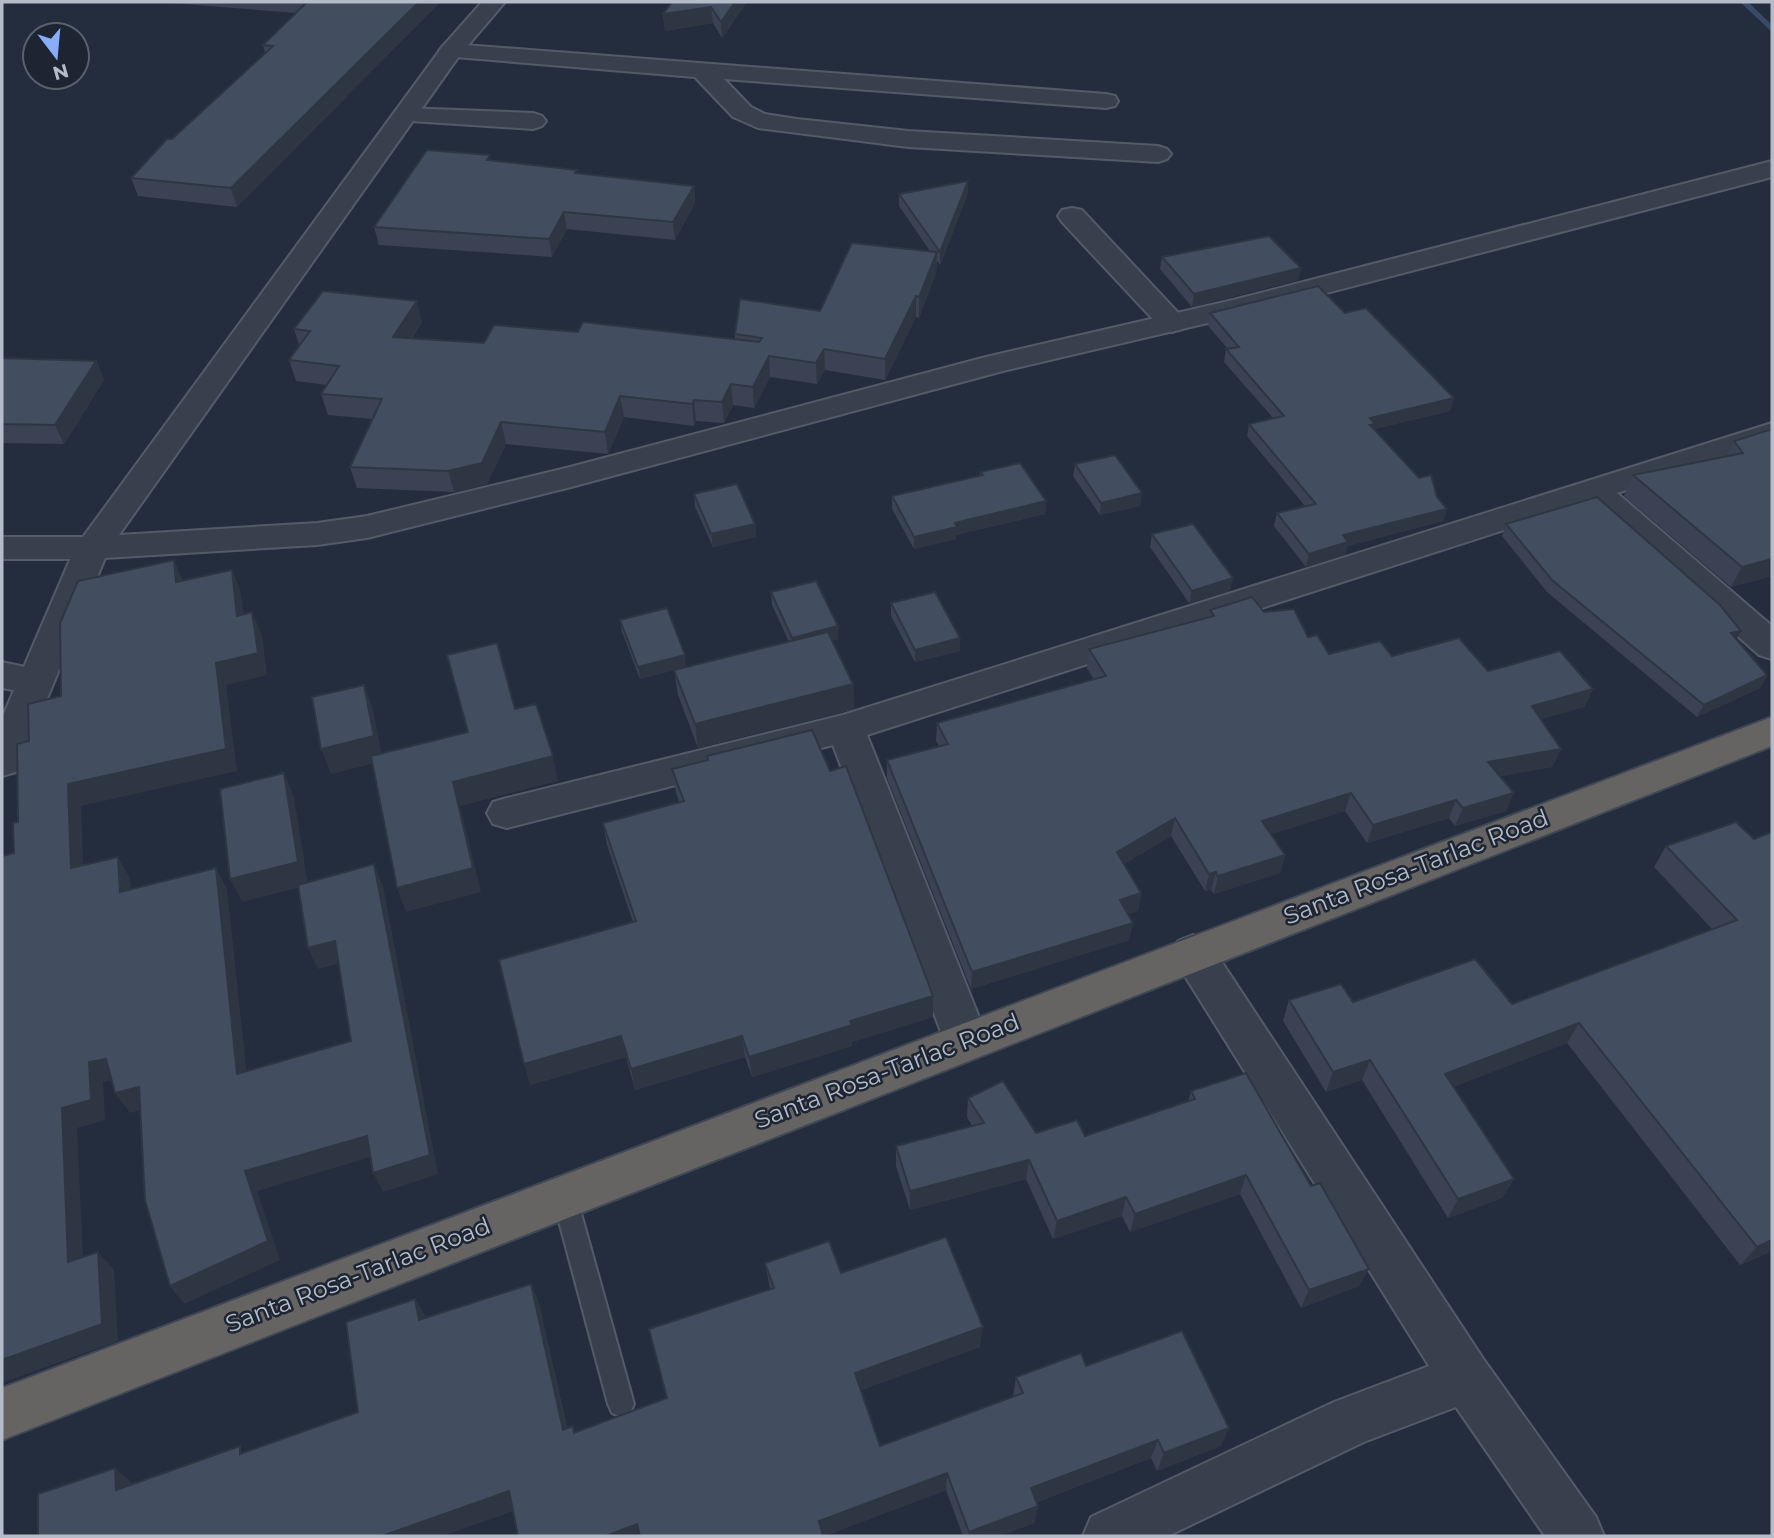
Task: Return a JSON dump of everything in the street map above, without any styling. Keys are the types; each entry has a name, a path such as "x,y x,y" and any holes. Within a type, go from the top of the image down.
{"highway":[{"name":"Santa Rosa-Tarlac Road","path":"2,1413 1772,731"}],"street":[{"path":"2,762 18,678 92,548 451,51 494,2"},
{"path":"451,51 1106,101"},
{"path":"703,71 742,112 758,120 908,139 1158,154"},
{"path":"405,115 533,121"},
{"path":"2,548 92,548 347,531 571,477 997,363 1172,323 1772,169"},
{"path":"1072,216 1172,323"},
{"path":"507,813 845,728 1772,433"},
{"path":"1593,490 1772,646"},
{"path":"845,728 966,1040"},
{"path":"1193,953 1466,1378 1577,1536"},
{"path":"1110,1536 1352,1420 1466,1378"}],"lane":[{"path":"564,1195 621,1404"}],"building":[{"path":"307,2 419,2 231,188 131,178 167,139 172,139 273,46 263,45"},
{"path":"672,2 735,2 721,22 711,7 663,14"},
{"path":"427,150 490,155 487,160 694,186 673,222 564,212 549,239 374,227"},
{"path":"968,181 940,252 899,194"},
{"path":"1269,236 1301,268 1194,294 1162,257"},
{"path":"852,243 937,252 919,297 916,296 885,359 824,349 816,363 769,356 753,387 731,384 722,402 694,400 692,404 620,396 605,432 501,422 482,463 448,471 350,467 382,399 321,394 339,366 289,360 310,331 294,329 323,291 417,301 393,337 484,343 494,325 578,332 583,322 759,342 762,338 735,334 740,299 820,311"},
{"path":"1318,286 1345,313 1366,308 1454,398 1370,418 1375,424 1370,425 1419,478 1431,475 1437,497 1447,509 1343,535 1348,542 1309,554 1277,513 1316,504 1249,424 1284,416 1226,349 1239,347 1210,313"},
{"path":"2,358 96,361 55,425 2,424"},
{"path":"1772,429 1772,559 1742,567 1633,475 1743,453 1734,441"},
{"path":"1115,455 1142,493 1101,503 1075,464"},
{"path":"1020,463 1046,501 955,523 957,527 914,537 892,496 983,475 980,472"},
{"path":"737,484 755,524 711,534 694,494"},
{"path":"1597,497 1720,605 1741,631 1731,633 1767,675 1704,705 1552,580 1506,524"},
{"path":"1193,524 1233,578 1192,591 1152,534"},
{"path":"174,560 176,582 232,570 237,616 252,612 258,653 216,663 226,749 68,784 71,868 118,857 120,892 216,868 237,1074 351,1041 335,941 308,948 298,885 374,864 430,1155 373,1173 367,1136 245,1171 268,1241 170,1286 145,1200 139,1087 115,1093 106,1059 89,1062 91,1100 62,1108 68,1262 98,1252 102,1324 2,1360 2,856 14,853 13,823 18,822 17,744 29,741 28,704 61,696 60,623 78,581"},
{"path":"816,581 838,626 792,638 771,592"},
{"path":"935,592 960,638 915,650 891,603"},
{"path":"1252,597 1264,612 1294,609 1308,637 1317,635 1329,654 1380,641 1392,656 1459,638 1488,671 1560,651 1593,689 1532,706 1561,749 1488,762 1514,793 1463,808 1456,800 1373,825 1351,793 1262,821 1285,855 1218,876 1216,872 1209,874 1175,818 1117,852 1141,893 1120,900 1133,923 972,972 887,760 948,744 937,723 1106,676 1089,649 1214,616 1210,610"},
{"path":"667,608 685,655 638,667 620,620"},
{"path":"828,632 853,684 695,724 674,670"},
{"path":"497,643 515,709 536,704 553,756 453,782 473,868 397,888 371,756 468,732 447,655"},
{"path":"364,685 374,736 321,749 312,697"},
{"path":"812,730 830,771 846,766 933,996 850,1021 852,1025 749,1057 742,1036 631,1069 621,1036 524,1064 499,960 636,921 603,823 684,801 672,769 708,760 707,756"},
{"path":"284,773 298,862 230,879 220,789"},
{"path":"1736,822 1754,839 1772,832 1772,1240 1757,1247 1579,1023 1445,1074 1514,1179 1458,1199 1370,1060 1333,1072 1289,1000 1341,984 1353,1002 1475,959 1512,1004 1737,920 1666,846"},
{"path":"1246,1073 1311,1186 1320,1183 1369,1269 1309,1290 1246,1175 1135,1214 1126,1197 1057,1221 1029,1160 910,1191 896,1146 984,1123 968,1098 1003,1081 1036,1133 1077,1120 1085,1136 1195,1099 1191,1091"},
{"path":"946,1237 983,1327 855,1373 880,1446 1023,1393 1016,1377 1081,1353 1086,1366 1182,1331 1229,1428 1164,1453 1158,1440 1031,1488 1038,1506 969,1532 947,1473 819,1521 823,1536 640,1536 637,1524 606,1536 518,1536 509,1491 382,1536 38,1536 38,1494 115,1468 116,1490 240,1446 240,1454 358,1412 346,1322 415,1299 419,1320 531,1284 563,1430 573,1426 574,1433 667,1398 649,1329 774,1288 765,1263 829,1241 841,1273"}],"waterway":[{"path":"1744,2 1772,30"}]}
